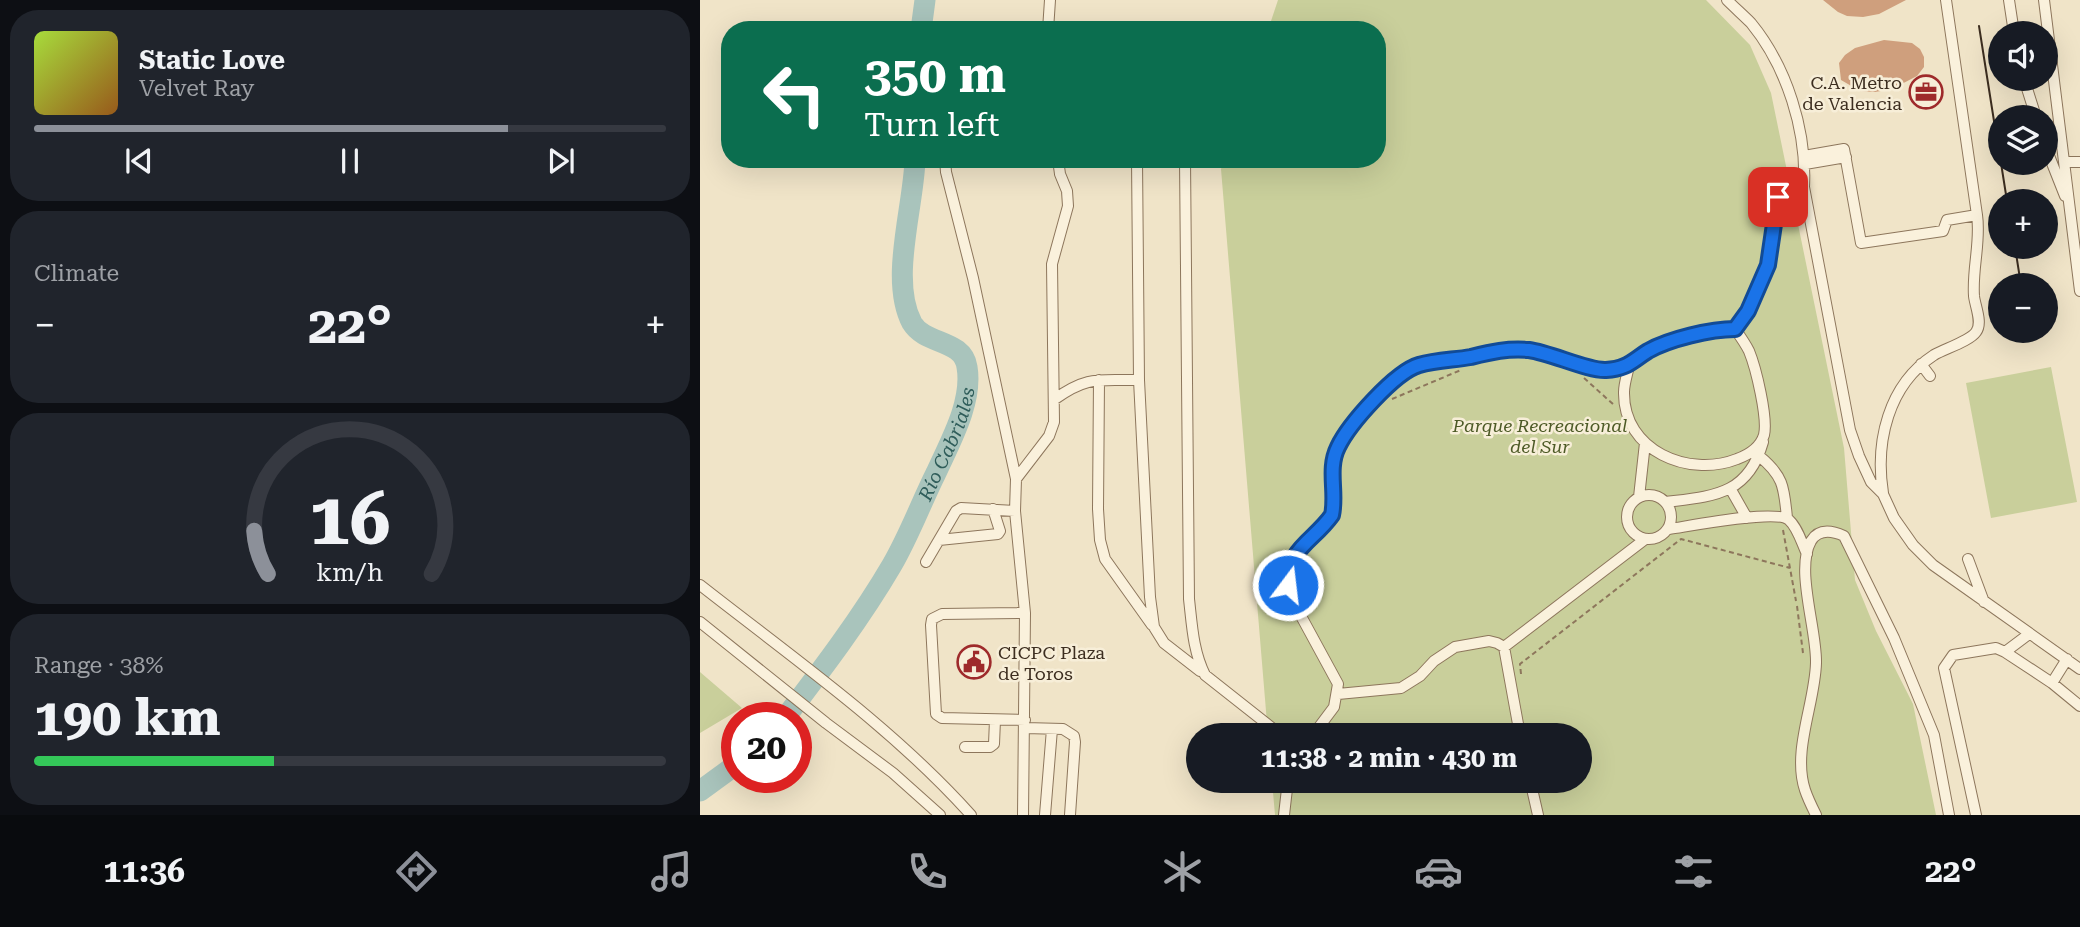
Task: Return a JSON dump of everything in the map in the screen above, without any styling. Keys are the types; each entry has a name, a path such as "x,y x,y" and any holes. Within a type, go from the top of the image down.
{"street":[{"path":"1049,21 1050,0"},
{"path":"1727,0 1751,24 1776,64 1797,117 1805,160 1804,187 1850,430 1871,482 1883,494"},
{"path":"1946,0 1980,232 1975,258 1974,296 1979,325 1970,337 1921,364 1903,384 1888,411 1882,440 1880,470 1883,494 1894,519 1913,545 1933,565 2080,668"},
{"path":"2009,0 2012,21"},
{"path":"2044,0 2080,292"},
{"path":"1805,160 1846,158 1861,243 1943,231 1947,220 1977,215"},
{"path":"2065,162 2080,162"},
{"path":"946,168 973,278 1016,479 1015,511 1025,613 1023,815"},
{"path":"1016,479 1049,436 1054,422 1052,264 1068,206 1067,191 1059,168"},
{"path":"1137,168 1139,380 1150,597 1154,627"},
{"path":"1185,168 1189,599 1198,661 1205,675"},
{"path":"2057,175 2070,208"},
{"path":"1322,723 1334,707 1338,684 1312,641 1288,585 1288,569 1299,550 1332,515 1331,479 1337,448 1392,380 1418,365 1470,357 1499,349 1548,353 1603,370 1629,366 1649,351 1700,333 1735,329 1748,311 1768,265 1780,191 1790,185 1804,187"},
{"path":"1666,502 1708,497 1730,488 1746,477 1759,456 1764,435 1757,378 1748,350 1735,329"},
{"path":"1921,364 1930,376"},
{"path":"1629,366 1624,393 1630,420 1645,443 1668,459 1695,465 1723,465 1749,454 1764,435"},
{"path":"1055,399 1072,387 1089,380 1139,380"},
{"path":"1099,380 1098,509 1100,540 1105,559 1164,643 1266,723"},
{"path":"1644,540 1632,533 1626,520 1629,506 1639,496 1645,443"},
{"path":"1759,456 1779,474 1784,488 1784,517"},
{"path":"1730,488 1747,518"},
{"path":"1639,496 1654,495 1666,502 1672,515 1669,529"},
{"path":"926,562 956,511 961,508 1015,511"},
{"path":"939,540 998,534 1000,531 993,509"},
{"path":"1504,647 1644,540 1659,538 1669,529 1747,518 1784,517 1793,525 1807,554"},
{"path":"1816,815 1804,789 1802,774 1803,744 1816,663 1805,578 1811,540 1820,532 1831,531 1844,536 1894,638 1934,735 1949,815"},
{"path":"1968,559 1984,603"},
{"path":"700,585 845,698 947,789 971,815"},
{"path":"1025,613 942,614 932,619 936,714 942,718 995,720 1069,732 1075,742 1070,815"},
{"path":"700,622 893,773 940,815"},
{"path":"2005,652 2029,634"},
{"path":"1338,694 1401,688 1455,647 1489,641 1504,647 1518,723"},
{"path":"1976,815 1944,668 1953,655 1996,648 2052,683 2080,706"},
{"path":"2052,683 2067,659"},
{"path":"965,747 990,747 994,744 995,720"},
{"path":"1045,815 1052,729"},
{"path":"1284,815 1287,793"},
{"path":"1533,793 1538,815"}],"path":[{"path":"1391,399 1463,369"},
{"path":"1584,378 1614,404"},
{"path":"1784,517 1804,660"},
{"path":"1521,676 1520,664 1681,539 1791,568"}],"green space":[{"name":"Parque Recreacional del Sur","path":"1278,0 1706,0 1750,45 1771,93 1844,448 1855,580 1876,631 1913,704 1936,815 1275,815 1273,793 1592,793 1592,723 1267,723 1221,169 1386,168 1386,21 1271,21"},
{"path":"2051,367 2077,502 1991,518 1966,383"},
{"path":"700,672 735,702 721,702 721,720 700,733"}],"building":[{"path":"1823,0 1906,0 1879,14 1863,17 1847,16"},
{"path":"1884,40 1912,43 1920,49 1924,57 1924,67 1917,76 1892,89 1875,92 1860,91 1841,80 1839,63 1845,55 1855,48"}],"waterway":[{"name":"Río Cabriales","path":"922,21 925,0"},
{"name":"Río Cabriales","path":"797,702 855,624 892,565 948,448 964,408 968,380 964,358 959,351 918,330 905,306 904,242 915,168"},
{"name":"Río Cabriales","path":"700,791 721,776"}],"tram line":[{"path":"1979,26 1991,105"},
{"path":"2003,175 2005,189"},
{"path":"2017,259 2019,273"}],"place":[{"name":"C.A. Metro de Valencia","path":"1926,92"},
{"name":"CICPC Plaza de Toros","path":"974,662"}],"route":[{"path":"1288,585 1288,569 1299,550 1332,515 1331,479 1337,448 1392,380 1418,365 1470,357 1499,349 1548,353 1603,370 1629,366 1649,351 1700,333 1735,329 1748,311 1768,265 1778,197"}]}
